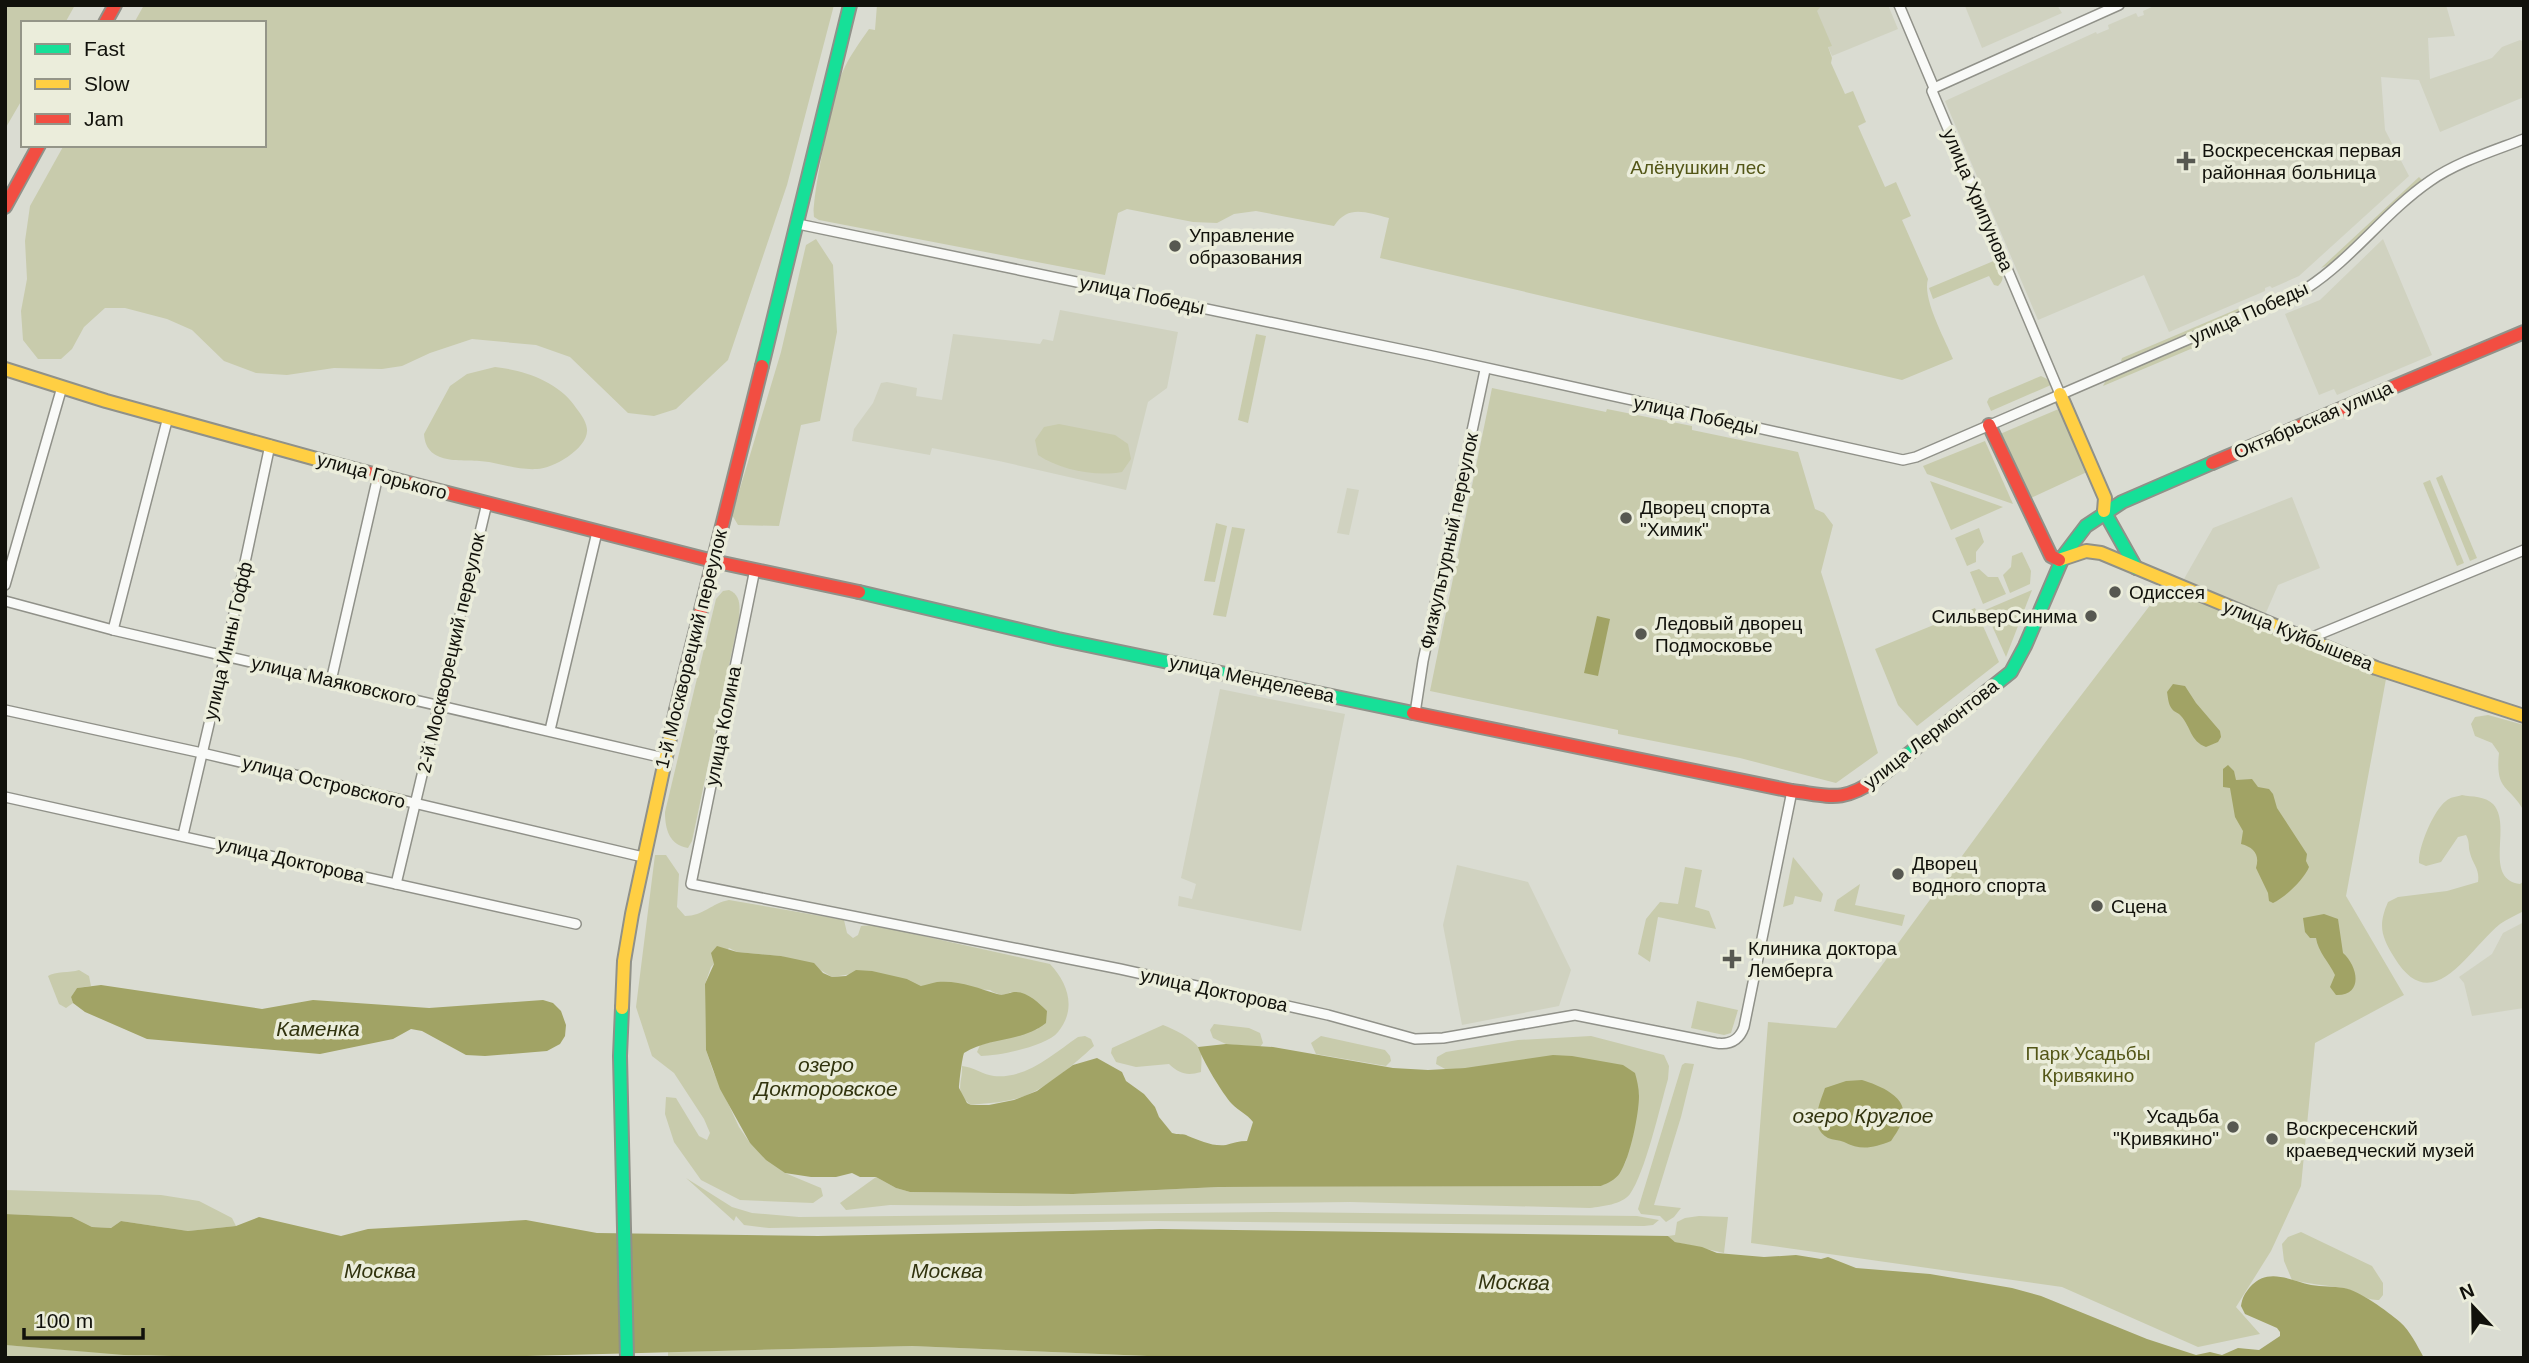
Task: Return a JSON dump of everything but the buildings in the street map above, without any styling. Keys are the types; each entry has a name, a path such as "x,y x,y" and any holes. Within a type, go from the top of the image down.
{"main road":[{"path":"106,21 115,5"},
{"name":"1-й Москворецкий переулок","path":"627,1358 620,1080 624,961 664,758 799,224 850,5"},
{"path":"5,207 38,147"},
{"name":"Октябрьская улица","path":"2104,511 2147,490 2524,332"},
{"name":"улица Горького","path":"5,369 378,476 713,561"},
{"path":"2060,394 2105,498 2104,511 2136,568"},
{"path":"1989,425 2051,556 2059,560"},
{"name":"улица Лермонтова","path":"1792,791 1838,797 1857,792 1887,772 2011,672 2024,651 2059,560 2074,537 2104,511"},
{"name":"улица Куйбышева","path":"2059,560 2092,551 2376,668 2524,716"},
{"name":"улица Менделеева","path":"713,561 1058,639 1792,791"}],"street":[{"name":"улица Хрипунова","path":"1899,5 1934,88 1932,91 2060,394"},
{"path":"1934,88 2119,5"},
{"name":"улица Победы","path":"799,224 1415,352 1485,370 1903,460 1916,457 2307,288 2334,269 2429,181 2524,139"},
{"name":"Физкультурный переулок","path":"1415,713 1426,648 1485,370"},
{"path":"5,585 62,387"},
{"path":"113,630 168,417"},
{"name":"улица Инны Гофф","path":"183,835 270,445"},
{"path":"331,681 378,476"},
{"name":"2-й Москворецкий переулок","path":"396,884 487,503"},
{"path":"550,730 597,532"},
{"path":"2311,642 2315,636 2524,550"},
{"name":"улица Колина","path":"691,884 755,569"},
{"name":"улица Маяковского","path":"5,601 113,630 664,758"},
{"name":"улица Островского","path":"5,709 643,857"},
{"name":"улица Докторова","path":"691,884 1120,969 1328,1015 1415,1039 1443,1038 1575,1014 1716,1043 1728,1043 1736,1040 1742,1032 1792,791"},
{"name":"улица Докторова","path":"5,797 576,924"}],"shaded area":[{"path":"1818,5 1888,5 1898,29 1832,56 1813,11"},
{"path":"2057,5 2062,13 1982,48 1965,6"},
{"name":"Воскресенская первая районная больница","path":"2156,5 2446,5 2455,36 2428,38 2430,79 2492,58 2502,47 2520,40 2524,42 2524,97 2440,132 2419,80 2381,77 2385,130 2409,176 2299,276 2272,288 2265,288 2265,291 2169,332 2144,275 2038,320 1945,101 2096,32 2097,34 2109,29 2108,25 2136,13 2138,17 2144,15 2143,11"},
{"path":"2383,239 2432,355 2337,395 2334,389 2319,395 2285,314 2320,300"},
{"path":"1060,310 1178,332 1167,388 1148,402 1126,490 932,448 930,455 852,441 854,429 873,403 881,383 917,388 916,396 942,400 953,334 1040,344 1043,339 1053,341"},
{"path":"1347,488 1359,490 1349,535 1337,533"},
{"path":"2292,497 2320,568 2278,585 2265,615 2184,579 2213,528"},
{"path":"1220,689 1345,714 1301,931 1178,906 1179,896 1192,899 1196,884 1181,878"},
{"path":"1457,865 1528,882 1571,970 1559,1006 1462,1025 1443,925"},
{"path":"2524,922 2524,1008 2472,1016 2464,983 2459,977 2492,954 2503,933"}],"green space":[{"path":"5,5 75,5 66,21 21,21 21,101 5,129"},
{"path":"144,5 834,5 787,185 728,360 676,409 654,416 628,413 570,357 536,345 472,339 402,366 382,369 334,368 287,375 256,373 224,361 192,330 167,319 125,308 105,308 84,327 72,349 61,359 38,359 23,340 21,311 27,279 25,241 30,206 63,147 266,147 266,21 135,21"},
{"name":"Алёнушкин лес","path":"877,5 1822,5 1817,11 1832,46 1828,47 1831,63 1845,94 1853,91 1866,122 1858,126 1885,187 1896,182 1911,216 1902,220 1928,279 1931,308 1953,359 1902,380 1380,258 1389,218 1358,212 1346,215 1334,226 1256,211 1234,214 1217,223 1193,222 1127,209 1118,213 1105,275 819,220 814,217 816,190 834,99 851,55 869,29 875,30"},
{"path":"2419,177 2422,180 2329,265 2321,268"},
{"path":"816,239 833,265 837,332 820,421 801,425 779,526 738,525 732,515 781,352 806,245"},
{"path":"1996,260 2003,277 1998,286 1994,285 1989,276 1933,299 1929,288"},
{"path":"2254,302 2256,305 2121,361 2122,358"},
{"path":"2233,326 2238,329 2103,386 2106,380"},
{"path":"1256,334 1266,336 1248,423 1238,420"},
{"path":"495,367 539,378 567,397 582,416 587,429 586,436 576,450 552,465 531,469 449,459 432,452 426,445 424,434 450,386 467,374"},
{"path":"2041,376 2051,385 1991,411 1987,402 1989,398"},
{"name":"Ледовый дворец Подмосковье","path":"1492,388 1606,412 1607,409 1692,426 1692,430 1798,452 1815,509 1824,513 1833,525 1821,572 1878,753 1836,783 1740,758 1618,734 1618,730 1430,691"},
{"path":"2061,408 2087,472 2029,499 2000,434"},
{"path":"1059,424 1115,435 1128,444 1131,459 1122,472 1101,474 1057,465 1038,455 1035,440 1044,427"},
{"path":"1985,441 2013,504 1927,474 1923,466"},
{"path":"2442,475 2477,558 2470,561 2436,478"},
{"path":"2430,480 2464,563 2457,566 2423,483"},
{"path":"1930,481 2003,507 1951,530"},
{"path":"1216,523 1227,526 1215,582 1204,581"},
{"path":"1232,527 1245,529 1226,617 1213,615"},
{"path":"1979,528 1984,542 1976,552 1976,562 1967,566 1955,538"},
{"path":"2022,552 2031,571 2030,584 2010,593 2003,575 2011,567 2012,556"},
{"path":"1979,569 1988,577 1998,577 2006,594 1983,604 1970,572"},
{"name":"Парк Усадьбы Кривякино","path":"2164,587 2386,679 2346,896 2404,995 2315,1043 2301,1186 2271,1251 2236,1307 2260,1334 2198,1347 2062,1287 1751,1243 1768,1022 1836,1028 2050,736"},
{"path":"729,590 738,598 739,618 692,841 688,848 672,840 665,812 716,599 723,591"},
{"path":"2032,590 2006,657 1985,610"},
{"path":"1975,608 1999,662 1917,726 1898,705 1875,649"},
{"path":"2488,715 2524,725 2524,811 2501,781 2499,753 2492,743 2475,736 2471,724 2475,717"},
{"path":"2462,795 2486,800 2493,804 2498,813 2500,862 2509,880 2520,884 2524,881 2524,911 2500,924 2449,974 2436,981 2422,982 2408,975 2394,957 2382,930 2383,917 2388,902 2398,897 2447,891 2478,882 2466,835 2458,837 2441,862 2426,866 2419,863 2424,839 2436,813 2448,800"},
{"path":"655,855 666,855 679,874 677,907 685,916 697,914 729,900 844,920 847,933 853,938 858,935 861,926 873,925 1050,964 1062,979 1068,996 1069,1005 1064,1023 1052,1037 1034,1046 981,1056 977,1052 980,1045 1038,1029 1011,992 1000,994 990,990 921,986 907,979 852,974 832,977 817,968 781,956 737,952 729,948 711,967 705,984 706,1050 713,1071 739,1127 750,1143 785,1173 821,1188 823,1196 813,1203 740,1200 701,1180 674,1142 665,1114 666,1097 676,1098 699,1136 707,1140 710,1133 674,1073 652,1056 636,1007"},
{"path":"1793,857 1823,894 1821,902 1795,896 1793,904 1783,907"},
{"path":"1685,867 1702,870 1695,907 1709,911 1716,929 1658,917 1650,962 1638,954 1646,919 1660,902 1678,904"},
{"path":"1860,884 1855,905 1905,915 1902,926 1834,911 1837,900"},
{"path":"79,970 89,976 91,986 77,988 71,997 73,1003 66,1008 59,1004 48,976"},
{"path":"1697,1001 1738,1010 1731,1033 1724,1035 1691,1028"},
{"path":"1214,1024 1249,1028 1260,1033 1263,1043 1260,1047 1226,1044 1213,1038 1210,1030"},
{"path":"1163,1025 1196,1044 1201,1057 1201,1072 1184,1073 1169,1064 1136,1067 1116,1062 1111,1053 1112,1048"},
{"path":"1321,1036 1385,1050 1391,1061 1386,1066 1316,1054 1311,1043"},
{"path":"1591,1036 1664,1055 1669,1066 1652,1139 1636,1184 1626,1198 1612,1204 1590,1208 1350,1202 890,1205 846,1210 840,1203 876,1177 910,1192 1073,1194 1218,1187 1601,1186 1620,1173 1626,1161 1639,1095 1636,1079 1465,1068 1447,1070 1436,1064 1437,1057 1446,1052 1518,1040"},
{"path":"1078,1037 1091,1039 1094,1046 1036,1091 1009,1100 971,1105 962,1095 962,1066 994,1076 1018,1074 1039,1064"},
{"path":"1694,1064 1654,1205 1681,1208 1666,1222 1660,1216 1641,1214 1638,1209 1682,1065"},
{"path":"686,1178 732,1207 752,1213 799,1217 1274,1212 1637,1216 1659,1220 1653,1225 1644,1226 1152,1221 769,1228 744,1225 736,1216 734,1221"},
{"path":"5,1190 161,1195 199,1201 232,1218 236,1226 188,1231 121,1221 111,1228 92,1227 72,1217 5,1214"},
{"path":"1699,1216 1728,1217 1724,1253 1675,1242 1668,1236 1675,1235 1677,1222"},
{"path":"2301,1232 2372,1266 2383,1283 2383,1295 2379,1300 2369,1299 2347,1289 2292,1280 2284,1261 2282,1244 2288,1237"},
{"path":"5,1345 149,1356 150,1358 5,1358"},
{"path":"912,1346 1195,1358 668,1358 668,1352"}],"water":[{"path":"1597,616 1610,619 1598,676 1584,673"},
{"path":"2173,684 2185,686 2220,731 2218,742 2206,747 2201,744 2180,715 2173,710 2167,692"},
{"path":"2228,765 2234,771 2236,780 2252,779 2258,787 2269,789 2277,808 2307,854 2309,867 2303,877 2289,892 2273,903 2269,901 2256,868 2255,852 2241,844 2243,831 2235,817 2230,788 2223,787 2223,769"},
{"path":"2324,914 2338,919 2343,953 2355,972 2354,986 2345,994 2336,995 2330,987 2335,975 2316,938 2310,938 2305,932 2303,918"},
{"name":"озеро Докторовское","path":"717,946 737,952 781,956 814,963 823,973 832,977 846,976 856,970 872,971 907,979 921,986 953,982 999,995 1019,992 1032,998 1047,1011 1046,1023 1027,1033 984,1044 964,1053 959,1088 967,1103 971,1105 1014,1100 1037,1091 1073,1065 1097,1058 1122,1072 1126,1081 1144,1094 1172,1133 1216,1145 1247,1141 1253,1122 1228,1099 1198,1047 1226,1044 1273,1047 1393,1068 1428,1070 1465,1068 1553,1055 1623,1065 1635,1073 1637,1082 1639,1104 1636,1124 1620,1173 1601,1186 1218,1187 1073,1194 910,1192 876,1177 860,1177 852,1173 836,1177 811,1177 785,1173 766,1160 750,1143 720,1089 706,1050 705,984 714,964 711,953"},
{"name":"Каменка","path":"101,985 262,1009 313,1000 429,1008 543,1000 553,1003 561,1011 566,1025 565,1036 560,1044 547,1051 485,1056 466,1055 422,1031 411,1029 393,1039 320,1054 147,1039 85,1012 73,1003 71,997 77,988"},
{"name":"озеро Круглое","path":"1862,1080 1891,1093 1902,1105 1904,1113 1891,1141 1867,1148 1828,1138 1818,1128 1817,1121 1825,1088 1846,1081"},
{"name":"Москва","path":"5,1214 72,1217 92,1227 111,1228 121,1221 188,1231 236,1226 259,1217 341,1236 368,1229 526,1220 597,1233 818,1236 1160,1229 1668,1236 1675,1242 1717,1253 1764,1257 1828,1257 1856,1268 1930,1274 2012,1288 2041,1296 2147,1339 2196,1355 2210,1352 2222,1355 2238,1348 2259,1350 2280,1336 2277,1328 2245,1314 2241,1306 2245,1294 2257,1281 2271,1276 2279,1277 2311,1285 2344,1288 2365,1297 2404,1326 2424,1358 1195,1358 912,1346 447,1358 124,1355 5,1345"}],"traffic: fast":[{"path":"762,366 850,5"},
{"path":"1877,779 2011,672 2064,555 2086,526 2122,502 2212,463"},
{"path":"2104,511 2136,568"},
{"path":"859,592 1058,639 1413,713"},
{"path":"622,1008 620,1056 627,1358"}],"traffic: slow":[{"path":"5,369 106,401 338,465"},
{"path":"2060,394 2105,498 2104,511"},
{"path":"2059,560 2086,551 2101,553 2376,668 2524,716"},
{"path":"622,1008 624,961 632,914 676,710"}],"traffic: jam":[{"path":"106,21 115,5"},
{"path":"5,207 38,147"},
{"path":"2212,463 2524,332"},
{"path":"676,710 762,366"},
{"path":"1989,425 2051,556 2059,560"},
{"path":"338,465 713,561 859,592"},
{"path":"1413,713 1817,795 1845,795 1877,779"}],"place":[{"name":"Воскресенская первая районная больница","path":"2186,161"},
{"name":"Управление образования","path":"1175,246"},
{"name":"Дворец спорта \"Химик\"","path":"1626,518"},
{"name":"Одиссея","path":"2115,592"},
{"name":"СильверСинима","path":"2091,616"},
{"name":"Ледовый дворец Подмосковье","path":"1641,634"},
{"name":"Дворец водного спорта","path":"1898,874"},
{"name":"Сцена","path":"2097,906"},
{"name":"Клиника доктора Лемберга","path":"1732,959"},
{"name":"Усадьба \"Кривякино\"","path":"2233,1127"},
{"name":"Воскресенский краеведческий музей","path":"2272,1139"}]}
